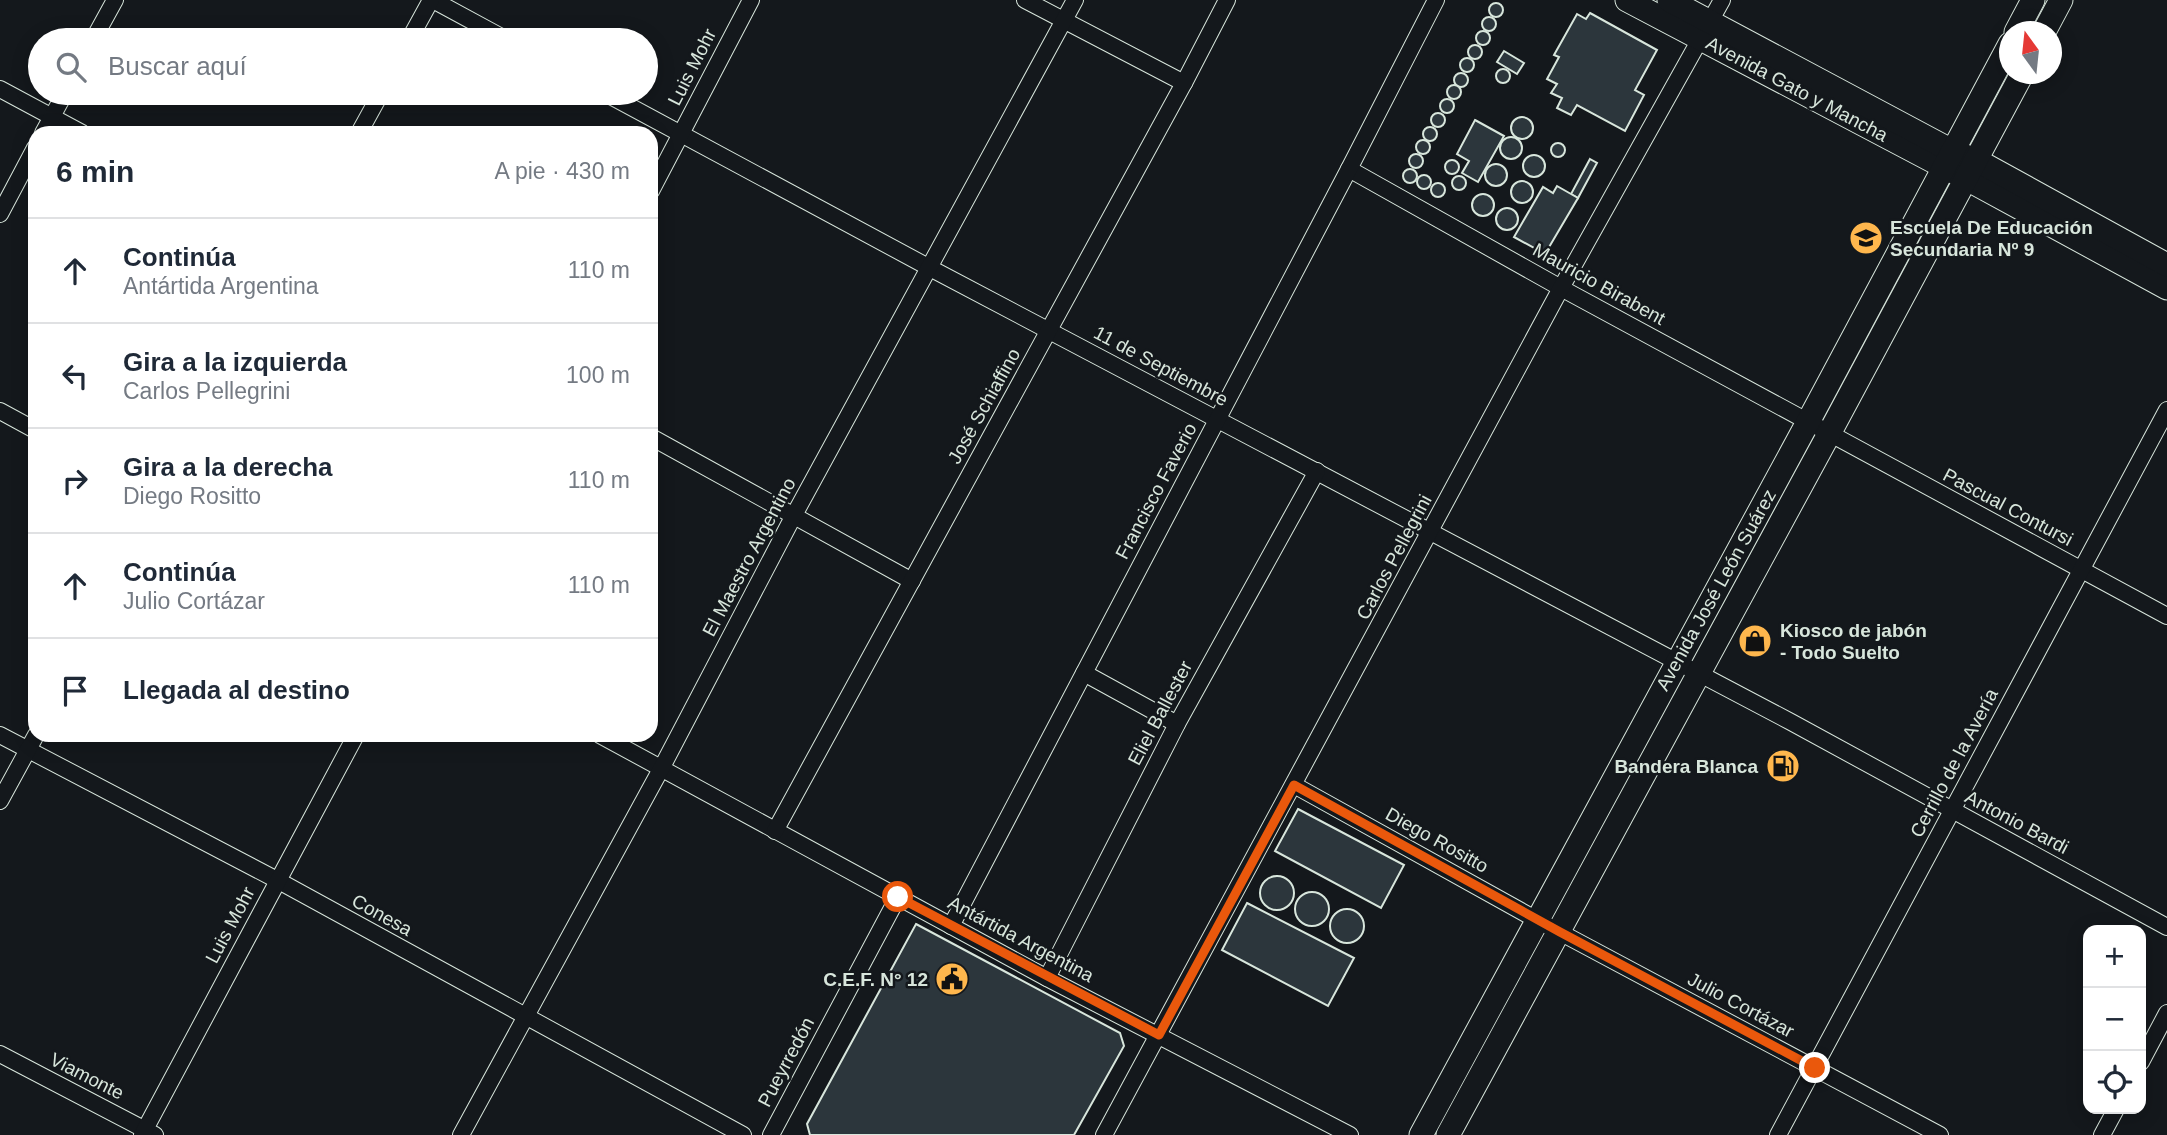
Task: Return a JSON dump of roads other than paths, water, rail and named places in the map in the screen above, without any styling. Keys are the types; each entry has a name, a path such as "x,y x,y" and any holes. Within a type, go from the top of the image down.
{"main road":[{"name":"Avenida Gato y Mancha","path":"1627,0 1705,30 1971,169"},
{"name":"Avenida Gato y Mancha","path":"1670,0 1705,30"},
{"path":"2022,21 2033,0"},
{"path":"2050,21 2061,0"},
{"name":"Avenida José León Suárez","path":"1421,1135 1999,64"},
{"name":"Avenida José León Suárez","path":"1448,1135 2017,84"},
{"path":"1971,169 2167,265"},
{"path":"1971,169 2167,288"}],"street":[{"path":"100,28 115,0"},
{"path":"416,28 432,0 484,28"},
{"name":"Luis Mohr","path":"658,178 751,0"},
{"path":"1025,0 1184,83"},
{"name":"El Maestro Argentino","path":"461,1135 1075,0"},
{"name":"José Schiaffino","path":"775,831 1227,0"},
{"name":"Francisco Faverio","path":"951,926 1436,0"},
{"name":"Carlos Pellegrini","path":"1104,1135 1561,288 1722,0"},
{"path":"0,89 28,104"},
{"path":"30,105 69,126"},
{"path":"47,126 58,105"},
{"path":"363,126 374,105"},
{"name":"11 de Septiembre","path":"628,105 930,268 1698,673"},
{"path":"0,214 28,161"},
{"name":"Mauricio Birabent","path":"1349,170 1829,434"},
{"name":"Cerrillo de la Avería","path":"1778,1135 2167,410"},
{"path":"0,411 28,426"},
{"name":"Pascual Contursi","path":"1829,434 2167,616"},
{"path":"658,441 912,581"},
{"name":"Eliel Ballester","path":"1047,978 1177,724 1317,471"},
{"path":"1084,673 1177,724"},
{"name":"Antonio Bardi","path":"1698,673 2167,927"},
{"name":"Conesa","path":"0,735 28,741"},
{"path":"0,802 32,742"},
{"name":"Conesa","path":"32,742 524,1017 743,1135"},
{"name":"Luis Mohr","path":"148,1133 277,880 352,742"},
{"name":"Antártida Argentina","path":"613,742 1047,978 1350,1135"},
{"name":"Diego Rositto","path":"1294,785 1560,932"},
{"name":"Pueyrredón","path":"771,1135 898,897"},
{"name":"Julio Cortázar","path":"1560,932 1940,1135"},
{"path":"2146,1053 2167,1013"},
{"name":"Viamonte","path":"0,1054 148,1133"},
{"path":"2102,1135 2113,1114"}],"place":[{"name":"Escuela De Educación Secundaria Nº 9","path":"1866,238"},
{"name":"Kiosco de jabón - Todo Suelto","path":"1755,641"},
{"name":"Bandera Blanca","path":"1783,766"},
{"name":"C.E.F. N° 12","path":"952,979"}]}
